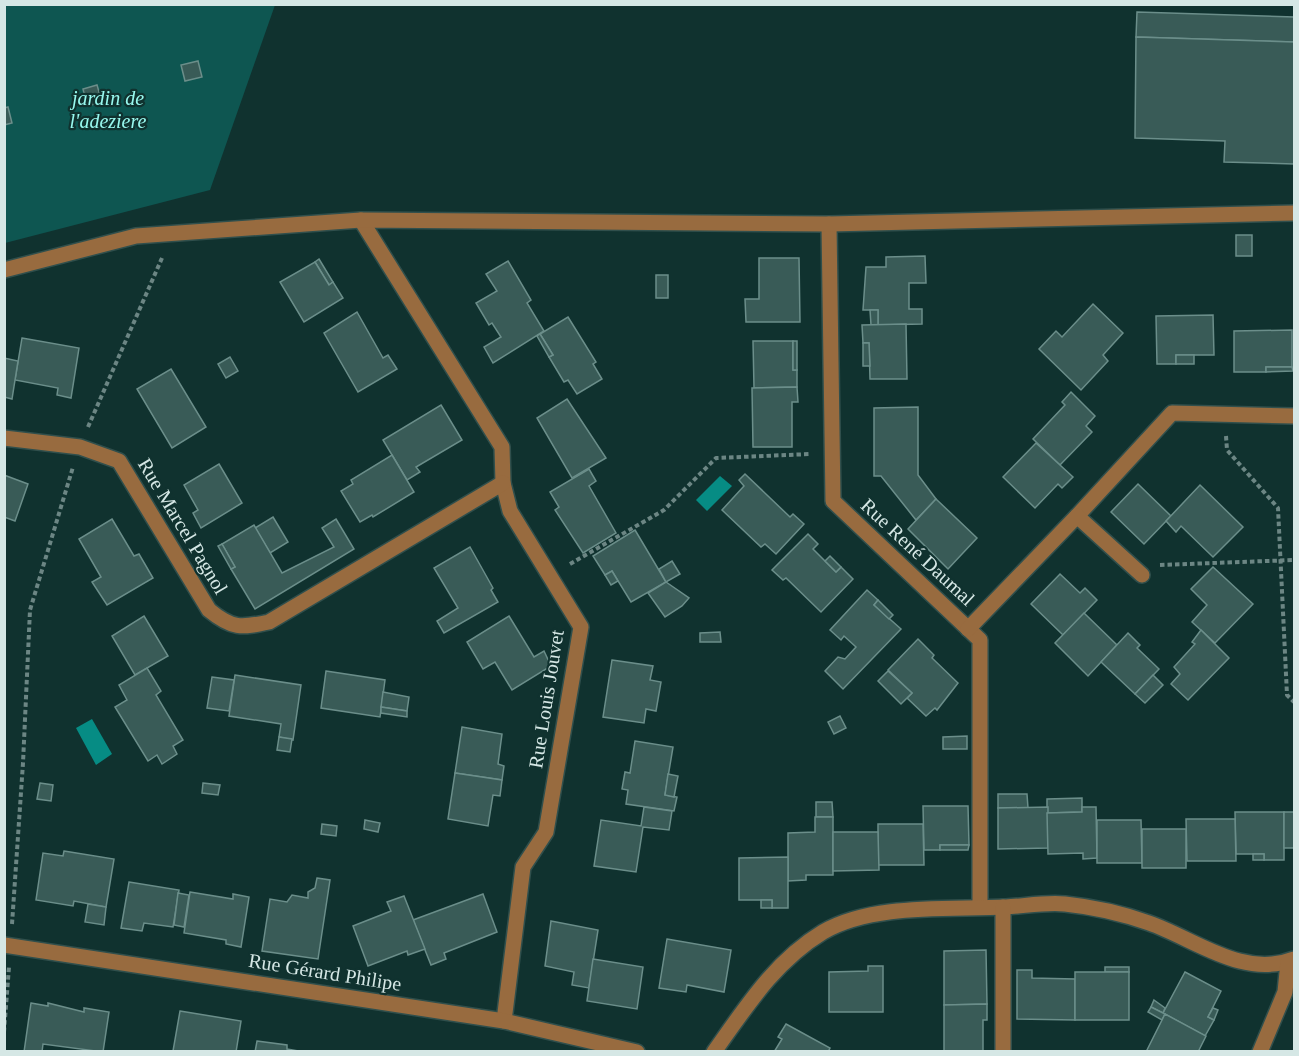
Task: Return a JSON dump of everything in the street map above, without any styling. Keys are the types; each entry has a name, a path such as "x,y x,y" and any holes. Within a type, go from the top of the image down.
{"street":[{"path":"4,270 136,236 361,220 829,224 1294,213"},
{"name":"Rue Louis Jouvet","path":"361,220 502,447 503,483 510,511 581,627 546,832 523,867 504,1021"},
{"name":"Rue René Daumal","path":"829,224 834,501 980,640 980,908"},
{"path":"968,628 1173,413 1294,416"},
{"name":"Rue Marcel Pagnol","path":"4,438 80,447 119,461 209,610 225,623 244,628 269,622 503,483"},
{"path":"1077,516 1142,575"},
{"path":"714,1052 765,981 790,955 824,932 849,919 891,912 1062,904 1112,910 1154,925 1225,958 1257,964 1291,961 1285,992 1260,1052"},
{"path":"1003,1052 1004,907"},
{"name":"Rue Gérard Philipe","path":"7,945 504,1021 637,1052"}],"path":[{"path":"4,1032 7,945 23,763 30,610 80,447 172,234"},
{"path":"1226,414 1227,450 1278,508 1287,695 1294,702"},
{"path":"550,576 664,510 716,458 833,454"},
{"path":"1142,575 1154,565 1294,560"}],"green space":[{"name":"jardin de l'adeziere","path":"5,5 275,5 210,190 5,243"}],"shaded area":[{"path":"720,476 732,486 707,511 696,500"},
{"path":"92,719 112,754 96,765 76,728"}],"building":[{"path":"1137,12 1294,17 1294,42 1136,37"},
{"path":"1136,37 1294,42 1294,164 1224,162 1225,141 1135,138"},
{"path":"198,61 202,77 185,81 181,65"},
{"path":"97,85 102,102 87,106 83,89"},
{"path":"8,107 12,123 4,125 4,108"},
{"path":"1236,235 1252,235 1252,256 1236,256"},
{"path":"925,256 926,283 909,283 909,309 922,309 922,324 878,325 878,310 863,310 866,267 886,267 886,257"},
{"path":"759,258 799,258 800,322 746,322 745,299 759,299"},
{"path":"319,259 333,282 329,285 315,262"},
{"path":"508,261 531,300 527,303 544,331 493,363 484,347 501,337 492,323 489,325 476,303 497,291 486,274"},
{"path":"315,262 329,285 333,282 343,298 304,322 280,282"},
{"path":"656,275 668,275 668,298 656,298"},
{"path":"1093,304 1123,333 1103,355 1108,361 1081,390 1039,349 1056,331 1062,337"},
{"path":"870,310 878,310 878,325 871,325"},
{"path":"357,312 383,358 388,355 397,369 358,392 324,333"},
{"path":"1213,315 1214,355 1176,355 1176,364 1157,364 1156,316"},
{"path":"568,317 596,362 593,364 602,379 577,394 568,380 564,382 549,357 553,355 540,334"},
{"path":"906,324 907,379 870,379 869,343 863,343 862,325"},
{"path":"1292,330 1292,367 1266,367 1266,372 1234,372 1234,331"},
{"path":"540,334 553,355 549,357 537,336"},
{"path":"22,338 79,348 71,398 57,395 58,388 15,380"},
{"path":"753,341 793,341 793,370 797,370 797,387 754,388"},
{"path":"793,341 797,341 797,370 793,370"},
{"path":"863,343 869,343 870,366 863,366"},
{"path":"1176,355 1194,355 1194,364 1176,364"},
{"path":"230,357 238,371 226,378 218,364"},
{"path":"4,358 18,361 12,399 4,397"},
{"path":"1266,367 1292,367 1293,371 1266,372"},
{"path":"171,369 206,427 172,448 137,389"},
{"path":"797,387 798,402 792,402 792,447 753,447 752,388"},
{"path":"1071,392 1095,416 1086,426 1092,432 1060,465 1033,439 1065,405 1062,402"},
{"path":"567,399 606,458 572,478 537,418"},
{"path":"441,405 462,440 416,467 420,472 407,480 383,440"},
{"path":"918,407 918,475 936,499 916,520 881,476 874,476 874,408"},
{"path":"1036,443 1073,477 1062,488 1058,484 1035,508 1003,477"},
{"path":"392,455 414,492 373,517 372,515 360,522 341,491 353,484 351,480"},
{"path":"219,464 242,503 201,528 193,513 198,510 184,485"},
{"path":"589,469 596,481 589,486 616,533 583,553 555,510 559,507 550,492"},
{"path":"745,474 790,517 793,514 804,524 776,554 765,544 761,547 722,510 744,486 739,480"},
{"path":"4,475 28,484 15,521 4,517"},
{"path":"1138,484 1171,516 1144,544 1111,512"},
{"path":"1200,485 1243,527 1213,557 1181,526 1176,532 1166,521"},
{"path":"936,499 977,538 948,569 908,529"},
{"path":"273,517 288,542 270,553 255,528"},
{"path":"112,519 134,556 139,554 153,578 107,605 92,582 101,577 79,539"},
{"path":"336,519 354,549 255,609 231,569 235,567 222,544 254,525 282,573 334,547 322,528"},
{"path":"635,530 666,582 631,602 612,571 605,575 593,556"},
{"path":"808,534 818,544 813,549 836,572 841,567 853,579 821,612 786,578 783,580 772,570"},
{"path":"222,544 235,567 231,569 218,546"},
{"path":"470,547 493,588 491,590 498,602 444,633 437,621 458,608 434,568"},
{"path":"830,556 841,567 836,572 825,561"},
{"path":"672,561 680,574 666,582 659,569"},
{"path":"1213,567 1253,604 1215,643 1192,622 1207,605 1191,589"},
{"path":"612,571 618,581 611,585 605,575"},
{"path":"1060,574 1080,593 1085,588 1097,600 1063,635 1031,604"},
{"path":"666,582 689,598 682,606 665,617 648,593"},
{"path":"867,590 878,600 874,605 901,629 843,689 825,671 838,657 845,659 856,647 844,636 841,640 830,630"},
{"path":"878,600 893,615 889,619 874,605"},
{"path":"1084,613 1117,645 1088,676 1055,643"},
{"path":"144,616 168,656 135,675 112,636"},
{"path":"509,616 534,657 544,651 551,666 512,690 495,662 483,669 467,642"},
{"path":"1201,630 1229,658 1188,700 1171,684 1180,674 1174,667 1195,644 1192,642"},
{"path":"720,632 721,642 700,642 700,633"},
{"path":"1128,633 1140,645 1137,648 1159,669 1135,694 1101,662"},
{"path":"918,639 934,655 932,658 958,683 937,710 935,708 926,716 907,698 912,693 888,670"},
{"path":"612,660 653,666 650,680 661,682 656,711 646,709 644,723 603,717"},
{"path":"147,668 161,691 156,695 183,740 173,746 177,754 162,764 157,755 148,761 115,707 127,700 119,685"},
{"path":"326,671 385,680 380,717 321,708"},
{"path":"888,671 912,693 901,704 878,681"},
{"path":"235,675 301,685 293,740 279,737 281,724 229,716"},
{"path":"1153,675 1163,685 1145,703 1135,694"},
{"path":"212,677 234,680 229,711 207,708"},
{"path":"383,692 409,697 407,711 381,707"},
{"path":"381,707 407,711 407,717 381,713"},
{"path":"840,716 846,728 834,734 828,722"},
{"path":"462,727 502,734 498,764 504,766 502,780 455,773"},
{"path":"967,736 967,749 943,749 943,737"},
{"path":"279,737 292,739 290,752 277,750"},
{"path":"635,741 673,747 665,795 677,797 674,811 626,804 628,790 622,789 625,772 630,773"},
{"path":"455,773 502,780 500,796 493,795 488,826 448,819"},
{"path":"668,774 678,776 674,797 665,795"},
{"path":"40,783 53,785 51,801 37,799"},
{"path":"203,783 220,785 218,795 202,793"},
{"path":"998,794 1027,794 1028,808 998,808"},
{"path":"1082,798 1082,812 1047,813 1047,799"},
{"path":"816,802 832,802 833,817 816,817"},
{"path":"923,806 968,806 969,845 940,845 940,850 924,850"},
{"path":"644,807 672,811 669,830 643,827 636,872 594,866 601,820 641,826"},
{"path":"1048,807 1048,848 998,849 998,808"},
{"path":"1082,807 1096,807 1097,858 1083,859 1083,853 1048,854 1047,813 1082,812"},
{"path":"1235,812 1284,812 1284,860 1264,860 1264,854 1236,854"},
{"path":"1284,812 1294,812 1294,848 1284,848"},
{"path":"815,817 833,817 833,875 806,875 806,880 788,881 788,833 815,832"},
{"path":"1186,819 1235,819 1236,861 1187,861"},
{"path":"365,820 380,823 378,832 364,829"},
{"path":"1097,820 1141,820 1142,863 1097,863"},
{"path":"322,824 337,826 336,836 321,834"},
{"path":"878,824 923,824 924,865 878,865"},
{"path":"1142,829 1186,829 1186,868 1142,868"},
{"path":"833,832 878,832 879,870 833,871"},
{"path":"940,845 969,845 968,850 940,850"},
{"path":"64,851 114,859 106,907 74,901 73,906 36,900 43,853 63,856"},
{"path":"1253,854 1264,854 1264,860 1253,860"},
{"path":"788,857 788,908 772,908 772,900 739,900 739,858"},
{"path":"317,878 330,880 318,959 262,951 270,899 287,902 292,895 308,898 308,892 315,888"},
{"path":"129,882 179,890 173,927 144,923 142,931 121,928"},
{"path":"190,892 233,899 233,894 249,897 241,947 226,944 226,940 184,933"},
{"path":"178,893 189,895 184,927 174,925"},
{"path":"483,894 497,932 444,953 446,959 431,965 413,920"},
{"path":"404,896 425,949 408,955 407,951 368,966 353,926 391,911 387,902"},
{"path":"761,900 772,900 772,908 761,908"},
{"path":"88,904 106,907 104,925 85,922"},
{"path":"551,921 598,930 589,988 572,985 574,972 545,966"},
{"path":"667,939 731,950 724,992 687,985 686,992 659,988"},
{"path":"986,950 987,1004 944,1005 944,951"},
{"path":"593,959 643,967 637,1009 587,1001"},
{"path":"868,966 883,966 883,1012 829,1012 829,972 868,971"},
{"path":"1105,967 1129,967 1129,972 1105,972"},
{"path":"1017,970 1032,970 1032,978 1075,979 1075,1020 1017,1019"},
{"path":"1075,972 1129,972 1129,1020 1075,1020"},
{"path":"1185,972 1221,991 1208,1017 1214,1020 1205,1036 1163,1013"},
{"path":"1154,1000 1165,1008 1163,1013 1151,1007"},
{"path":"31,1003 48,1006 48,1003 84,1012 84,1008 109,1012 103,1052 43,1044 42,1052 24,1052"},
{"path":"987,1004 987,1020 983,1020 983,1052 944,1052 944,1005"},
{"path":"1151,1007 1165,1014 1162,1020 1148,1012"},
{"path":"1213,1008 1218,1010 1214,1020 1208,1017"},
{"path":"180,1011 241,1021 236,1052 173,1051"},
{"path":"1165,1014 1206,1036 1198,1052 1146,1052"},
{"path":"786,1024 830,1048 828,1052 774,1052 782,1039 778,1037"},
{"path":"257,1041 287,1045 287,1049 304,1052 255,1052"}]}
